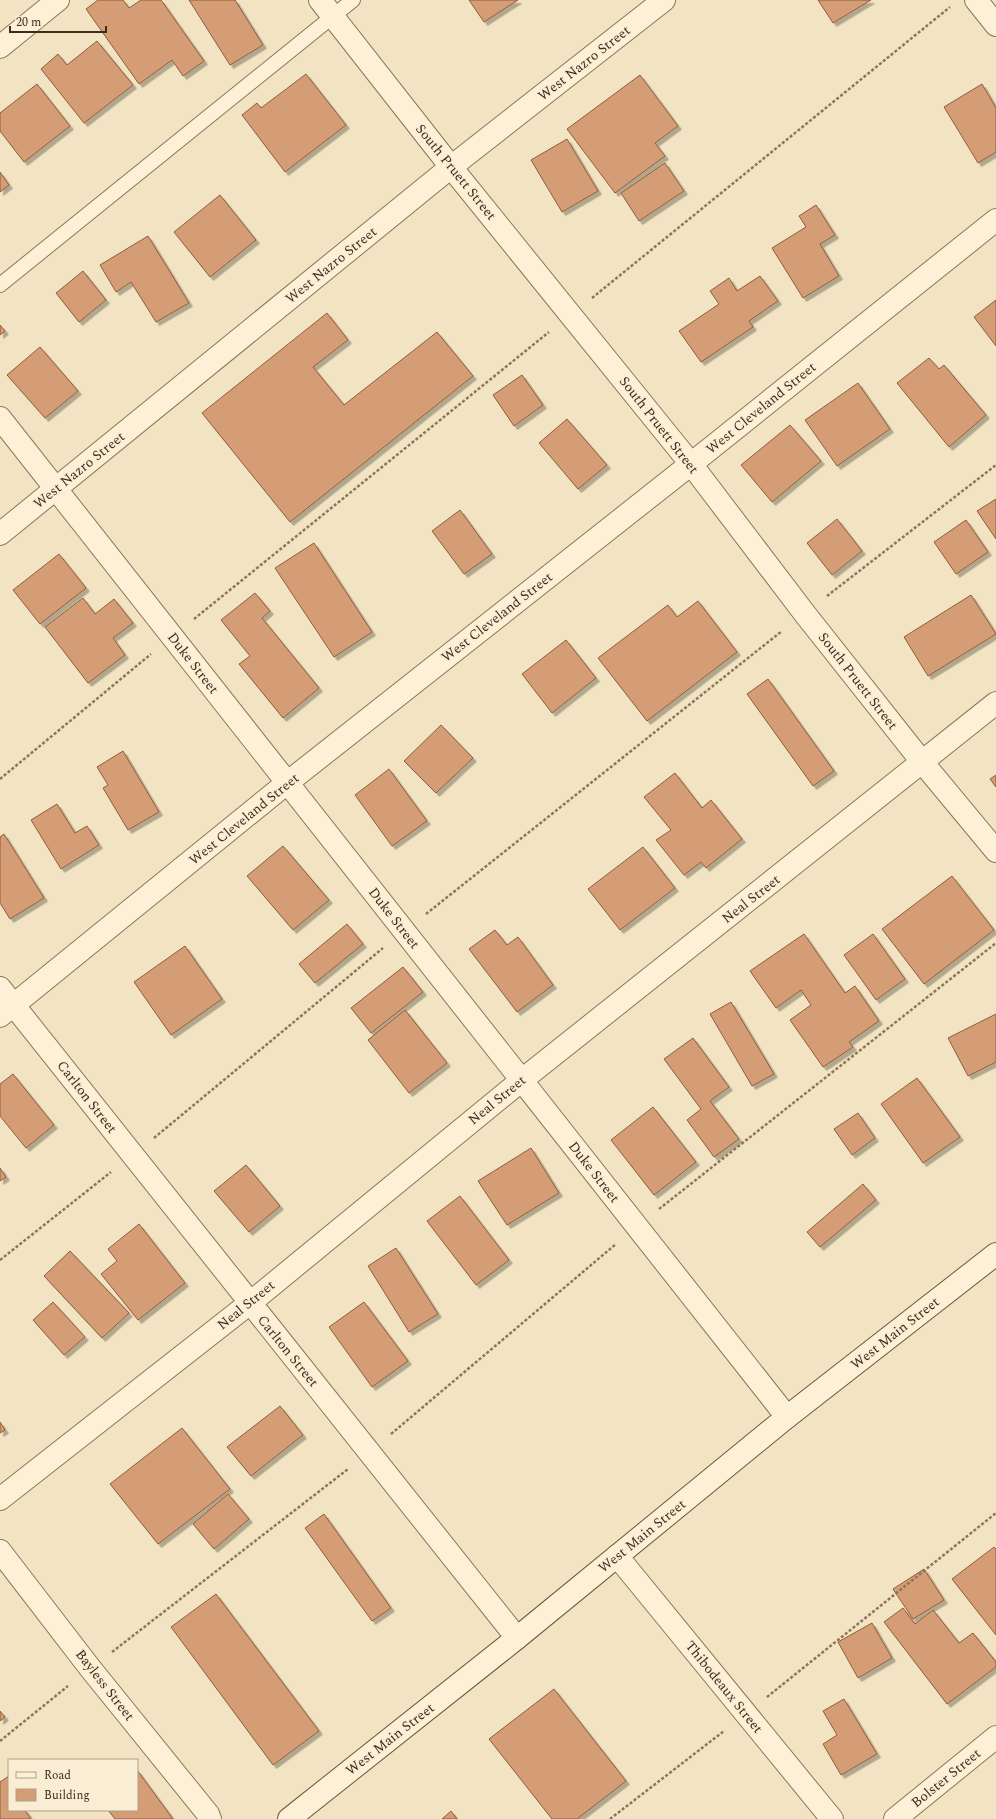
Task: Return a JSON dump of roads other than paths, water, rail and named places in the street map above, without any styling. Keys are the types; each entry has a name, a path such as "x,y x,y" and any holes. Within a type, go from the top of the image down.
{"street":[{"path":"0,47 58,0"},
{"name":"West Nazro Street","path":"0,534 451,167 664,0"},
{"path":"976,0 996,25"},
{"name":"South Pruett Street","path":"326,8 451,167 691,464 805,614 923,763 996,851"},
{"name":"West Cleveland Street","path":"7,1011 287,783 691,464 996,220"},
{"name":"Duke Street","path":"0,418 787,1417"},
{"name":"Neal Street","path":"0,1499 250,1303 522,1080 923,763 996,703"},
{"name":"Carlton Street","path":"0,988 7,1011 133,1155 516,1638"},
{"name":"West Main Street","path":"289,1819 516,1638 787,1417 996,1254"},
{"name":"Bayless Street","path":"0,1551 90,1668 210,1819"},
{"name":"Thibodeaux Street","path":"617,1556 832,1819"},
{"name":"Bolster Street","path":"895,1819 996,1737"}],"lane":[{"path":"0,285 326,8 353,0"}]}
